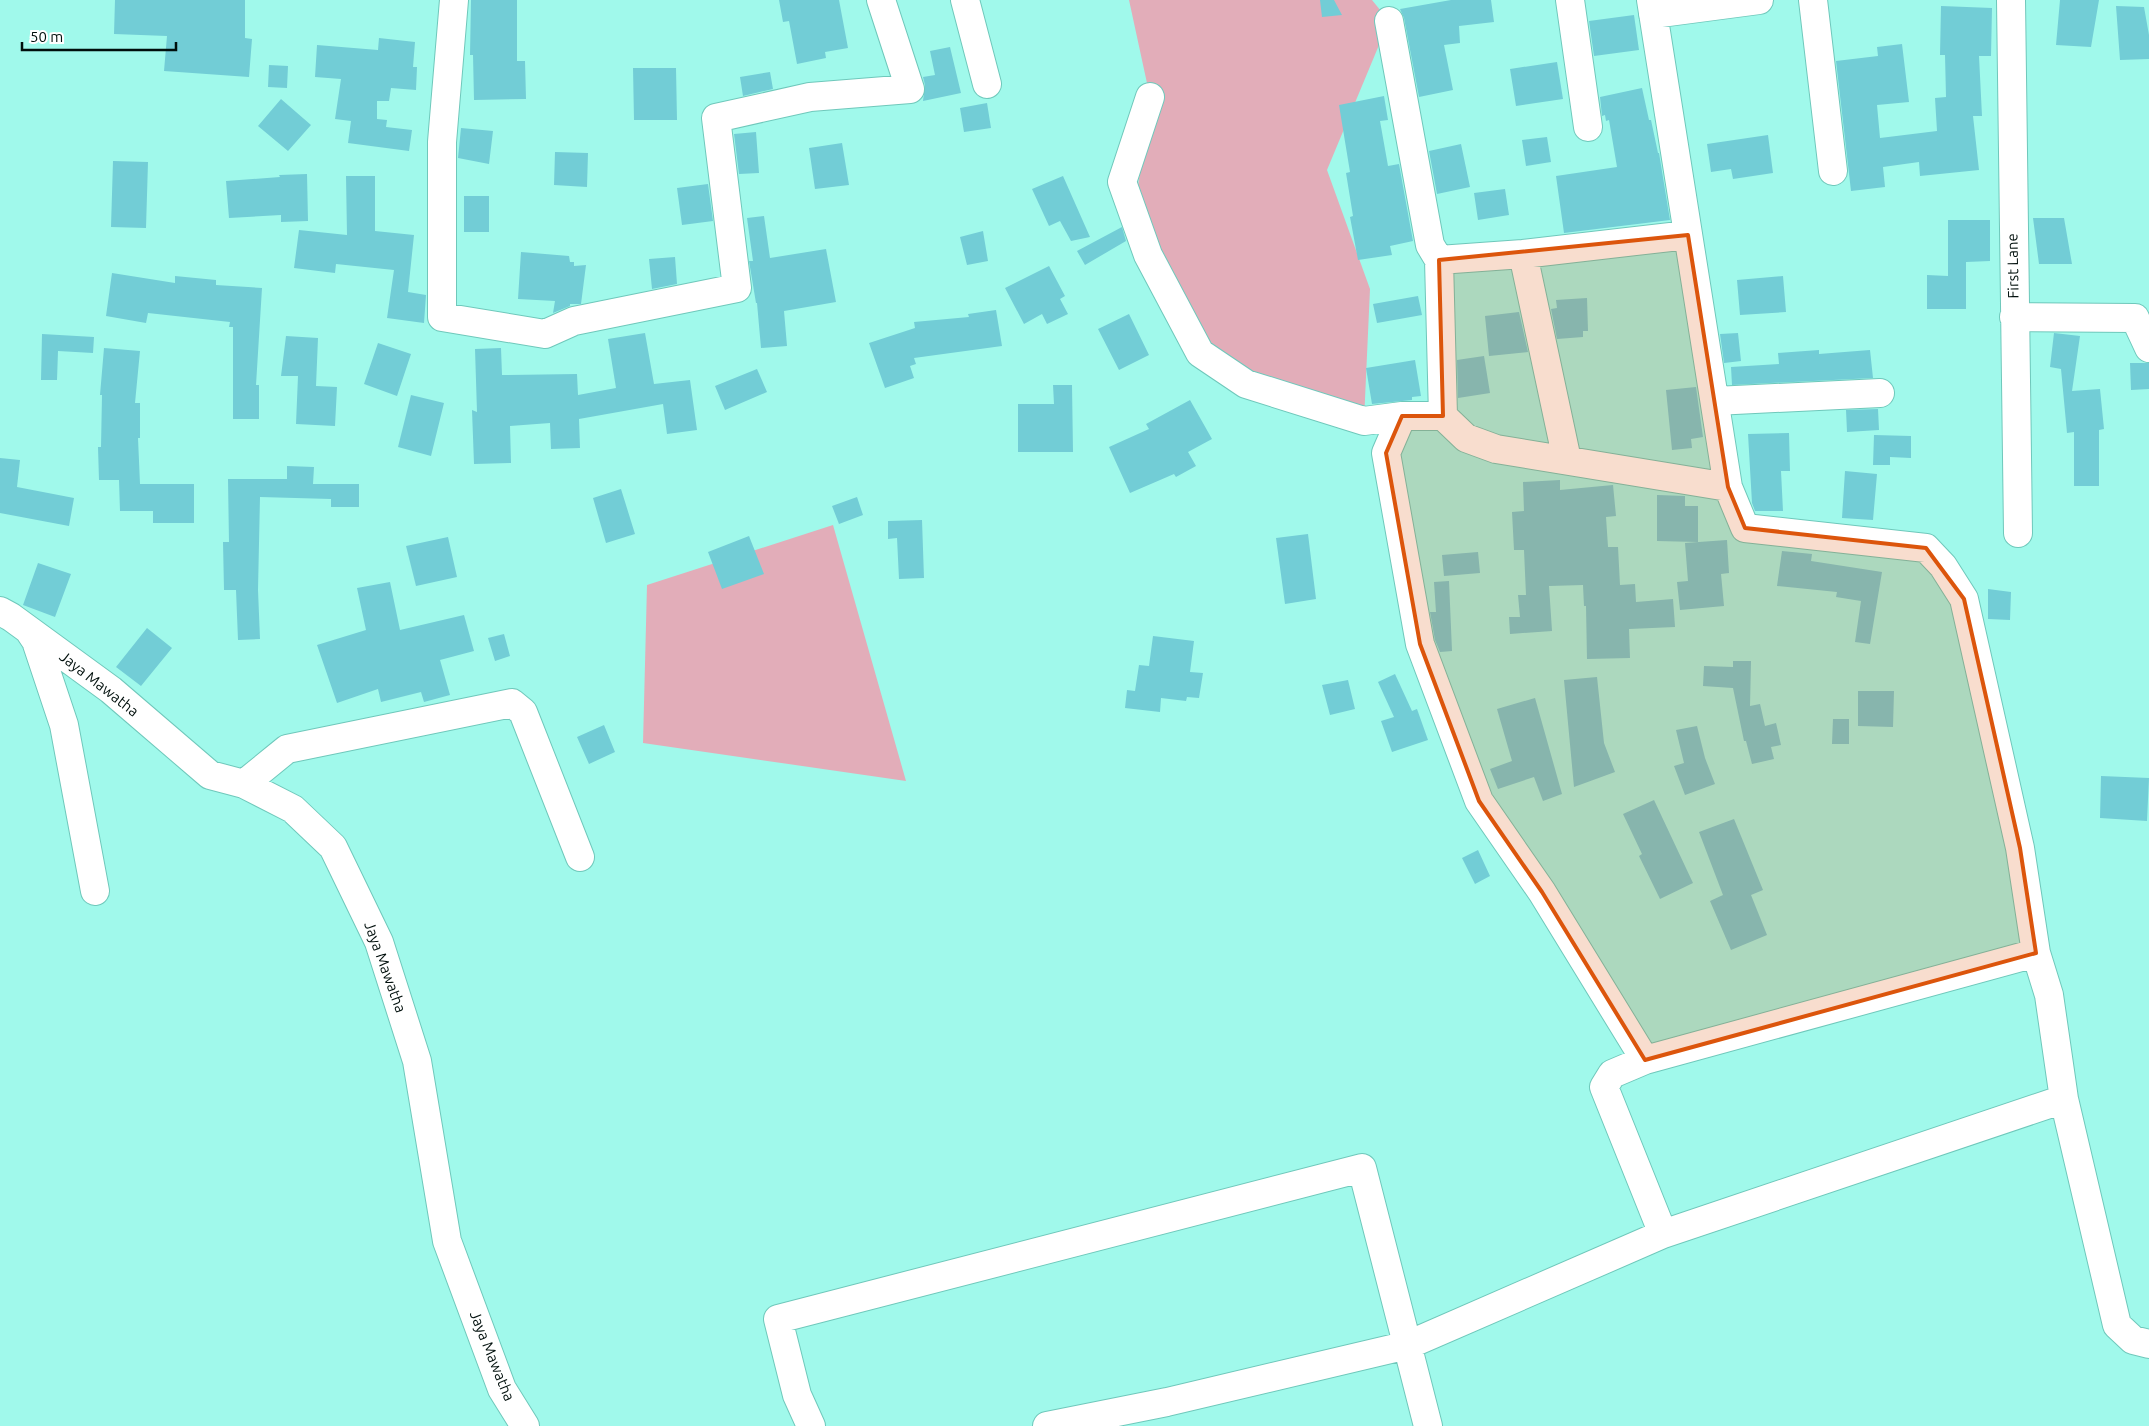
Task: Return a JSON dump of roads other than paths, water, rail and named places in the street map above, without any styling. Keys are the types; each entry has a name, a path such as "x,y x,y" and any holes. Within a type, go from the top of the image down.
{"street":[{"path":"454,0 442,142 442,317 545,334 574,321 737,288 716,118 810,97 910,89 881,0"},
{"path":"965,0 987,84"},
{"path":"1570,0 1588,128"},
{"path":"1759,0 1652,7 1728,487 1745,528 1926,548 1943,566 1964,599 2020,848 2036,953 2049,995 2064,1099 2117,1325 2133,1340 2149,1344"},
{"path":"1813,0 1833,171"},
{"name":"First Lane","path":"2011,0 2018,533"},
{"path":"1389,22 1430,245 1439,260 1443,416"},
{"path":"1150,97 1122,182 1148,255 1200,353 1246,384 1364,421 1402,416 1443,416 1466,438 1496,449 1728,487"},
{"path":"1439,260 1523,254 1688,235"},
{"path":"1523,254 1567,460"},
{"path":"2014,317 2135,318 2149,348"},
{"path":"1715,401 1880,392"},
{"path":"1402,416 1386,454 1420,644 1465,764 1479,800 1542,892 1645,1060"},
{"name":"Jaya Mawatha","path":"0,611 111,690 210,775 244,784 293,809 333,847 379,942 417,1061 447,1240 502,1389 524,1426"},
{"path":"29,630 36,641 64,726 95,891"},
{"path":"244,784 287,750 512,703 523,712 580,857"},
{"path":"1662,1234 1604,1087 1612,1074 1645,1060 2036,953"},
{"path":"1047,1426 1167,1402 1408,1345 1662,1234 2064,1099"},
{"path":"811,1426 797,1395 778,1319 1362,1168 1428,1426"}]}
